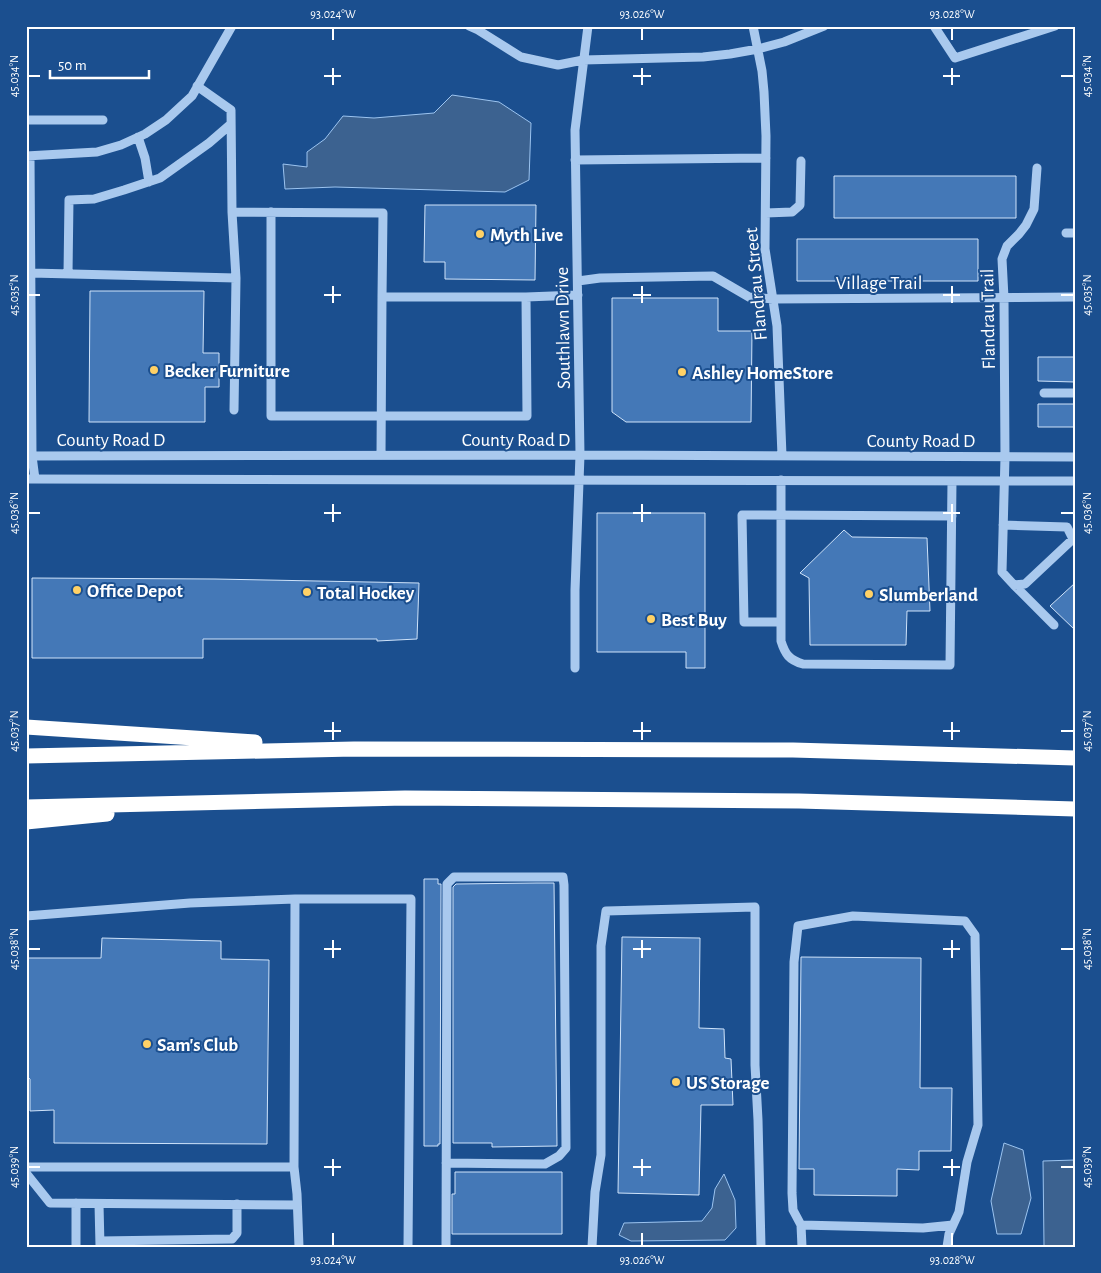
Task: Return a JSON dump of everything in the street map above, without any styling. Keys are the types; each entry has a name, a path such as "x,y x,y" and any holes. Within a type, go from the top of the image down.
{"highway":[{"path":"26,727 354,749"},
{"path":"26,756 354,749 793,750 1075,758"},
{"path":"26,807 405,798 800,802 1075,809"},
{"path":"26,822 215,802"}],"street":[{"path":"232,26 192,96 166,120 145,134 122,145 97,152 28,156 28,235 31,273 29,456 31,479 1075,481"},
{"path":"469,26 521,57 558,64 583,60 703,57 737,53 784,42 824,26"},
{"name":"Southlawn Drive","path":"575,668 575,590 580,455 575,130 588,26"},
{"name":"Flandrau Street","path":"753,26 764,87 766,136 765,249 777,326 782,456"},
{"path":"934,26 955,58 1055,26"},
{"path":"197,86 231,110 232,212 236,278 234,410"},
{"path":"26,120 103,120"},
{"path":"68,274 68,200 94,199 160,178 209,143 231,124"},
{"path":"138,137 145,158 149,182"},
{"path":"575,160 766,158"},
{"path":"766,213 792,212 800,205 801,161"},
{"name":"Flandrau Trail","path":"1036,168 1034,209 1026,225 1009,243 1002,263 1005,457 1002,572 1054,625"},
{"path":"232,212 383,213 381,455"},
{"path":"271,212 271,416 527,416 526,297"},
{"path":"31,273 236,278"},
{"name":"Village Trail","path":"578,282 600,278 713,276 749,297 773,299 1075,297"},
{"path":"382,297 526,297 578,294"},
{"path":"1044,393 1075,393"},
{"name":"County Road D","path":"29,456 580,455 1075,457"},
{"path":"781,480 781,641 784,650 795,662 803,664 950,665 952,481"},
{"path":"781,622 744,622 742,515 952,516"},
{"path":"1003,524 1067,527 1072,538 1025,584 1014,585"},
{"path":"446,1163 545,1164 560,1156 566,1148 563,877 454,877 447,884 446,1163 446,1247"},
{"path":"26,916 190,903 295,899 411,899 408,1247"},
{"path":"295,899 294,1167 299,1247"},
{"path":"592,1247 595,1192 601,1155 601,946 606,911 755,907 755,1065 761,1247"},
{"path":"802,1247 801,1225 793,1210 792,1193 794,962 798,926 852,916 965,921 975,936 978,1125 967,1162 959,1212 949,1234 947,1247"},
{"path":"26,1167 294,1167"},
{"path":"26,1173 50,1203 297,1205"},
{"path":"76,1203 76,1247"},
{"path":"99,1204 100,1244 232,1239 237,1233 237,1204"},
{"path":"801,1225 923,1228 953,1226"}],"water":[{"path":"452,95 499,102 531,123 529,180 505,192 335,187 285,189 283,164 307,167 307,152 325,139 343,116 374,118 434,113"},
{"path":"1004,1143 1023,1150 1031,1198 1021,1234 997,1234 991,1201"},
{"path":"1075,1160 1075,1246 1044,1246 1043,1161"},
{"path":"724,1174 735,1200 736,1228 725,1240 631,1241 619,1235 624,1223 702,1221 712,1208 715,1189"}],"building":[{"path":"834,176 1016,176 1016,218 834,218"},
{"name":"Myth Live","path":"425,205 536,205 535,280 445,279 445,262 424,262"},
{"path":"797,239 978,239 978,281 797,281"},
{"name":"Becker Furniture","path":"90,291 204,291 203,353 219,353 219,387 205,387 205,422 89,422"},
{"name":"Ashley HomeStore","path":"612,298 718,298 718,331 752,331 751,422 626,422 612,412"},
{"path":"1038,357 1075,357 1075,382 1038,381"},
{"path":"1038,404 1075,404 1075,427 1038,427"},
{"name":"Best Buy","path":"597,513 705,513 705,668 686,668 686,652 597,652"},
{"name":"Slumberland","path":"844,530 852,537 927,538 930,611 907,611 906,645 810,645 809,578 800,573"},
{"path":"32,578 419,583 417,639 377,641 377,639 203,639 203,658 32,658"},
{"path":"1075,583 1075,630 1050,606"},
{"path":"424,879 438,879 438,884 441,884 440,1144 438,1146 424,1146"},
{"path":"554,883 557,1146 492,1147 492,1143 453,1143 453,887 456,884"},
{"name":"US Storage","path":"622,937 700,938 699,1028 724,1029 725,1058 731,1059 733,1105 701,1105 699,1195 618,1193"},
{"name":"Sam's Club","path":"102,938 221,941 221,959 269,960 267,1144 54,1143 54,1110 30,1111 30,1079 26,1076 26,958 101,958"},
{"path":"801,957 921,958 920,1088 952,1088 951,1151 919,1151 919,1170 897,1169 897,1196 814,1195 814,1169 799,1169"},
{"path":"455,1172 562,1172 562,1234 452,1234 452,1194 455,1194"}],"place":[{"name":"Myth Live","path":"480,234"},
{"name":"Becker Furniture","path":"154,370"},
{"name":"Ashley HomeStore","path":"682,372"},
{"name":"Office Depot","path":"77,590"},
{"name":"Total Hockey","path":"307,592"},
{"name":"Slumberland","path":"869,594"},
{"name":"Best Buy","path":"651,619"},
{"name":"Sam's Club","path":"147,1044"},
{"name":"US Storage","path":"676,1082"}]}
